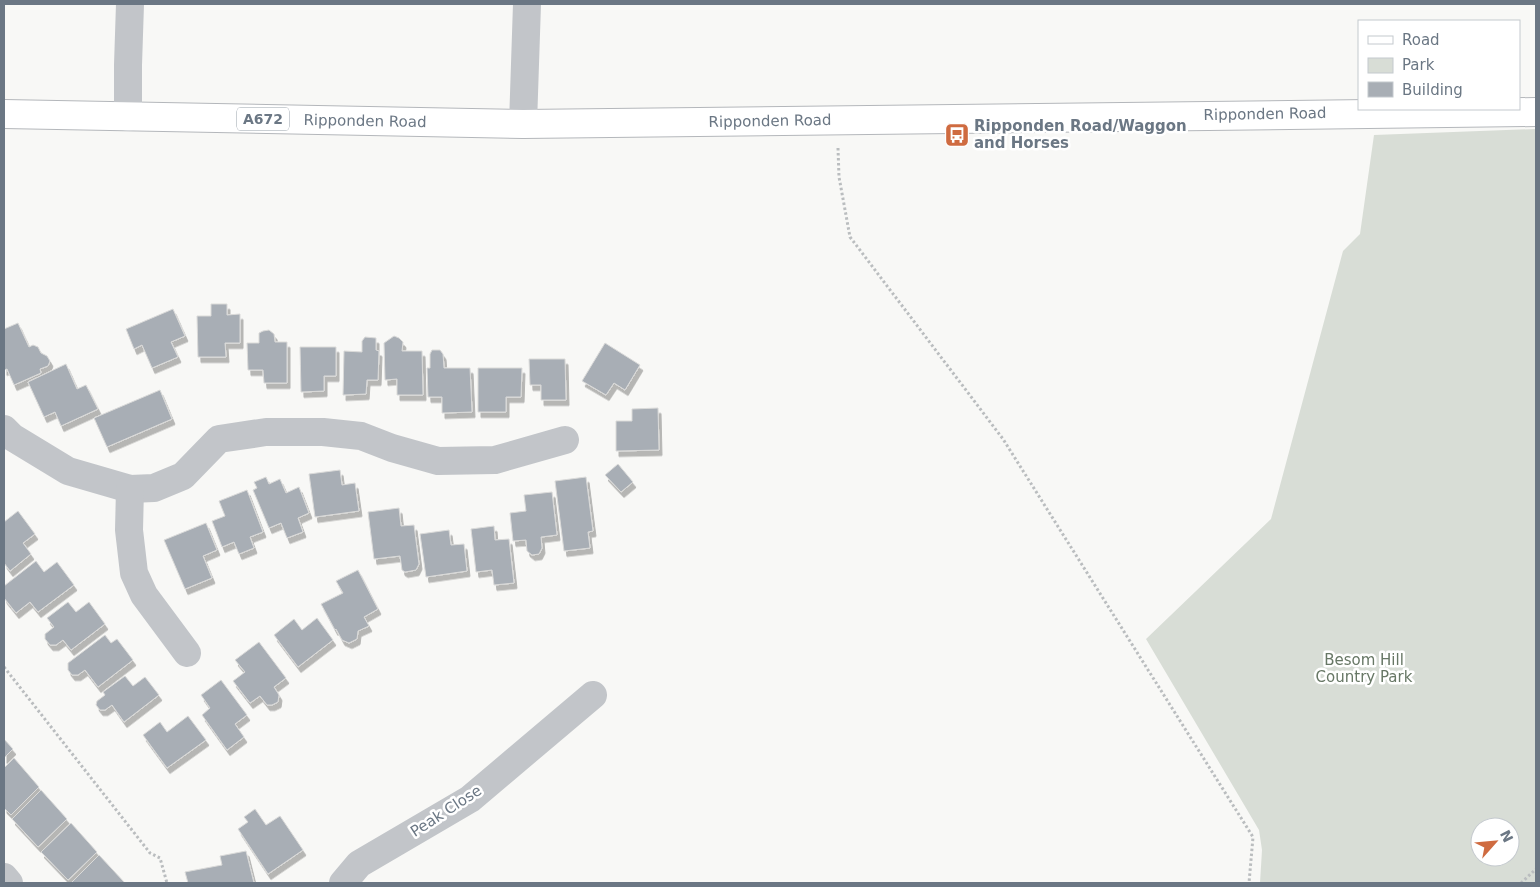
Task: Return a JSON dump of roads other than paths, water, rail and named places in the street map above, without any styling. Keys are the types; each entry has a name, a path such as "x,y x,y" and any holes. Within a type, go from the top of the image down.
{"main road":[{"name":"Ripponden Road","path":"4,114 523,124 1536,112"}],"street":[{"path":"128,116 130,4"},
{"path":"523,124 527,4"},
{"path":"4,430 12,437 68,471 130,490 154,488 183,476 219,439 266,432 323,432 361,436 392,448 438,461 495,460 565,440"},
{"path":"130,490 129,530 134,573 144,595 187,653"},
{"name":"Peak Close","path":"342,883 359,864 470,799 592,695"},
{"path":"4,877 8,883"}],"place":[{"name":"Ripponden Road/Waggon and Horses","path":"957,135"}],"park label":[{"name":"Besom Hill Country Park","path":"1364,668"}]}
